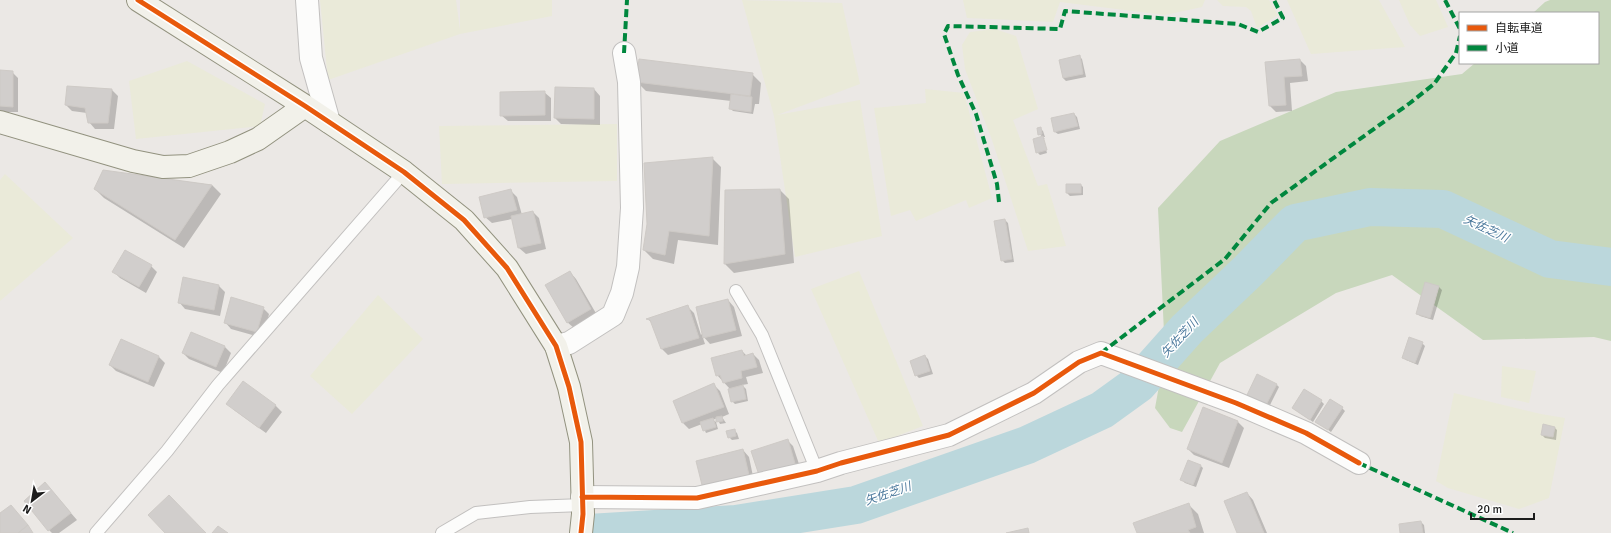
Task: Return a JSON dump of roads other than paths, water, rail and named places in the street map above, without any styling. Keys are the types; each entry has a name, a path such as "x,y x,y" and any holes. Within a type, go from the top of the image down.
{"street":[{"path":"138,0 306,106 404,172 464,220 507,268 556,346 569,387 581,442 582,512 697,498 817,471 841,463 949,435 1034,393 1079,362 1101,353 1124,360 1236,403 1306,433 1359,463"},
{"path":"307,0 310,58 329,122"},
{"path":"556,346 569,343 613,315 622,293 628,267 632,208 629,82 624,53"},
{"path":"0,122 133,161 163,167 189,166 230,152 258,139 306,106"}],"lane":[{"path":"96,533 167,451 218,385 404,172"},
{"path":"736,291 762,335 817,471"},
{"path":"442,533 476,513 530,507 582,512"}],"waterway":[{"name":"矢佐芝川","path":"589,533 736,524 856,505 1027,445 1102,410 1138,384 1187,329 1248,271 1295,223 1370,207 1443,209 1550,259 1611,267"}]}
